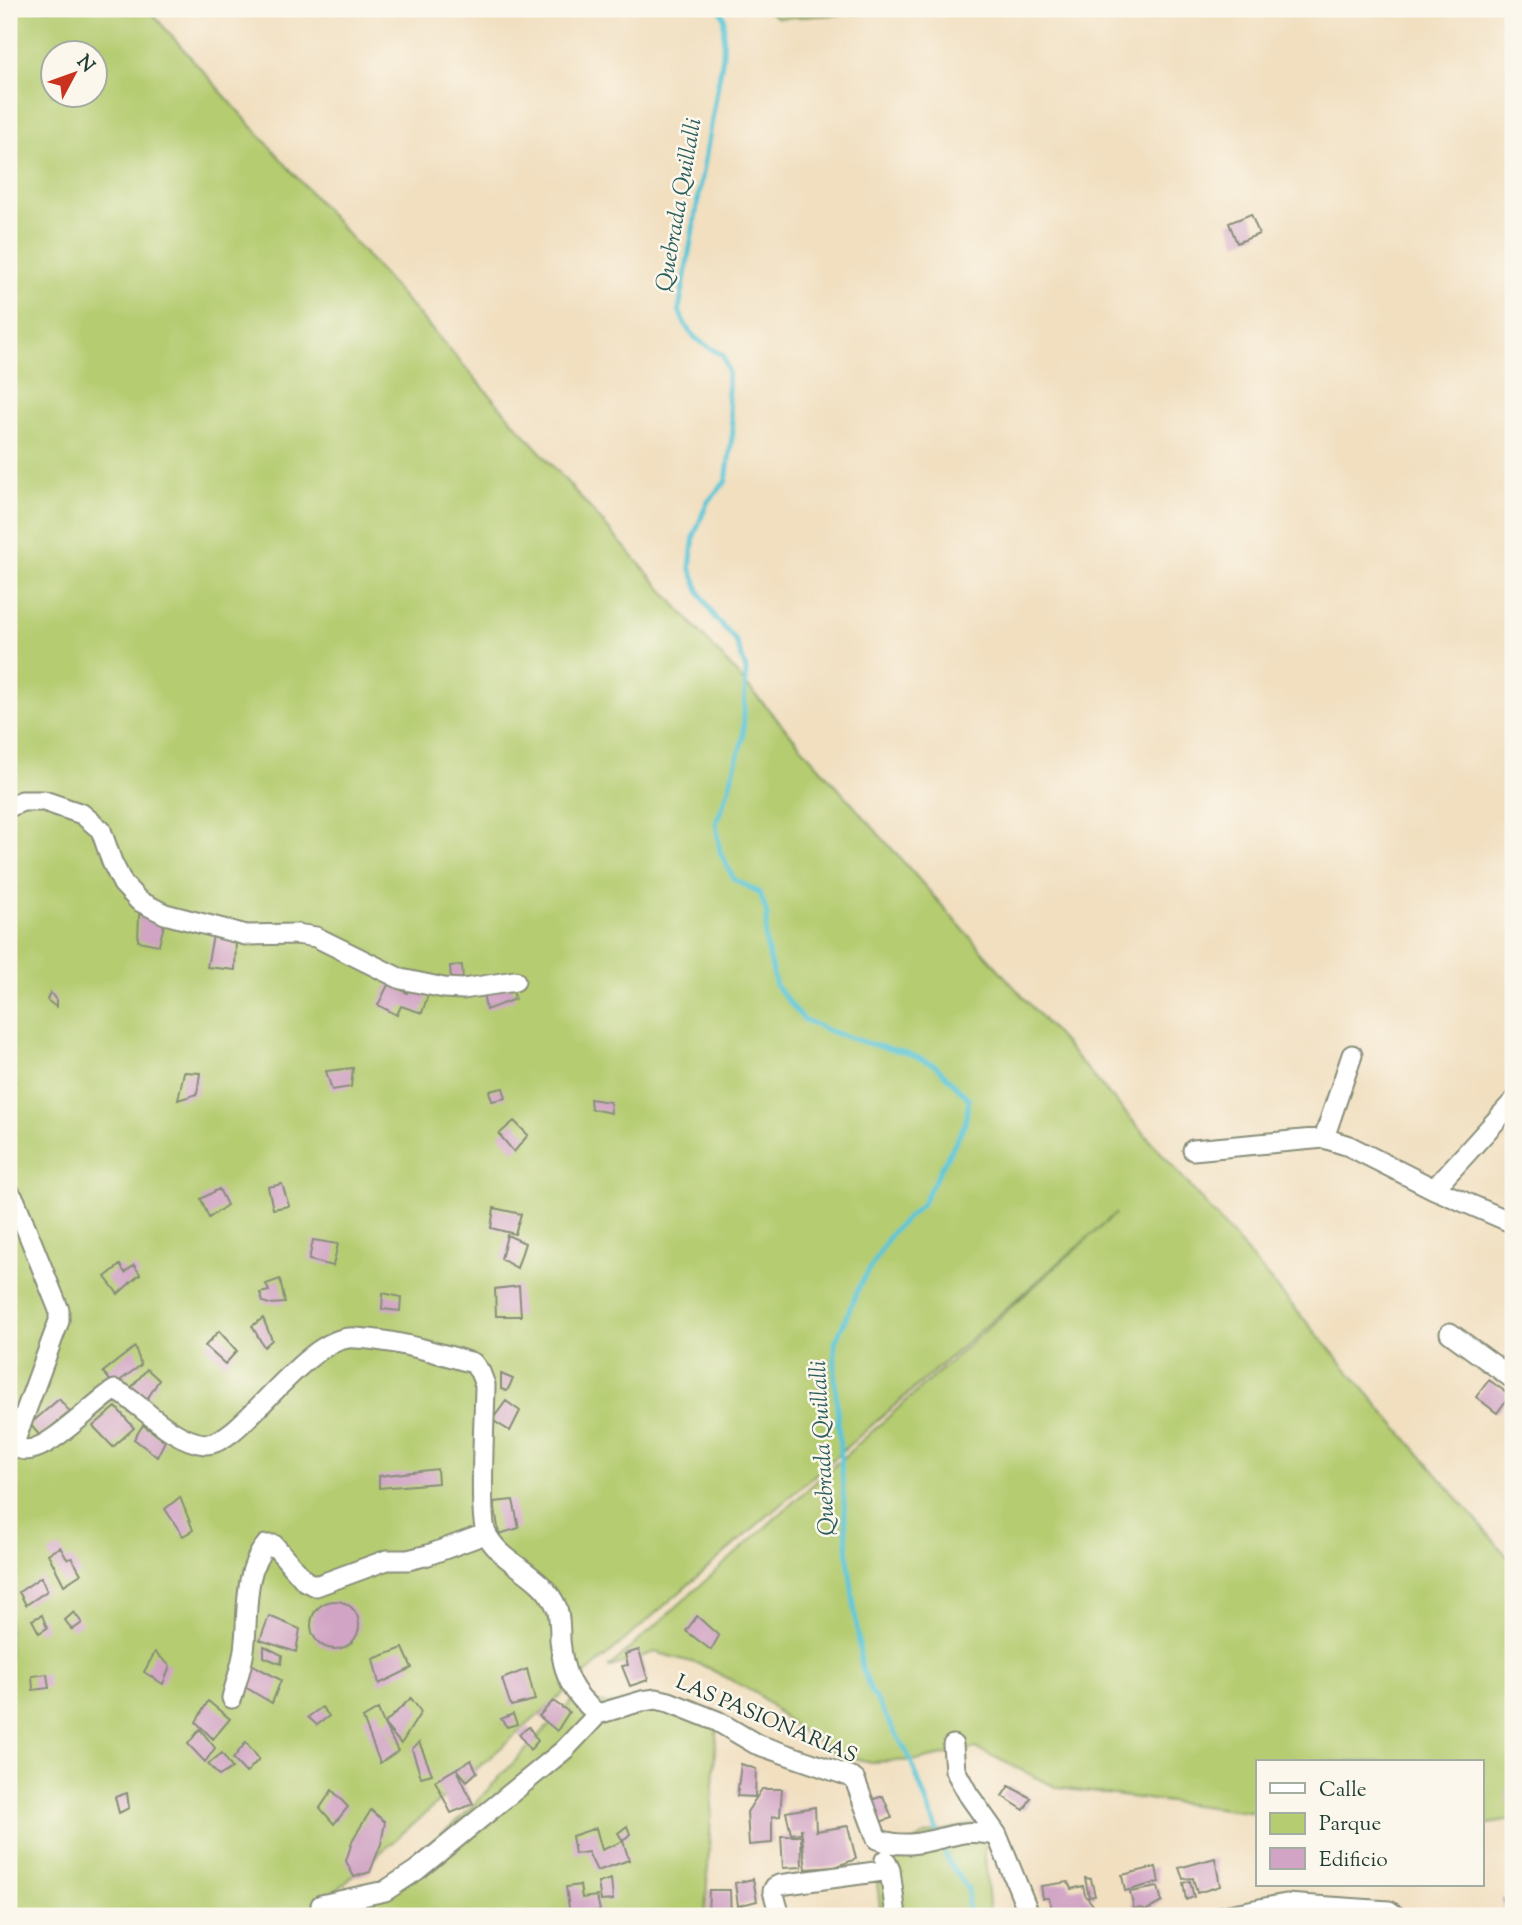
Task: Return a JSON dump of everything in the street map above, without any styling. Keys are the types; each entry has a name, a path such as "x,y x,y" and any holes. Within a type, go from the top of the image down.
{"street":[{"path":"9,807 22,801 44,801 82,814 100,830 123,884 139,901 165,914 246,936 296,934 316,937 401,979 444,988 463,989 514,981"},
{"path":"1324,1138 1352,1055"},
{"path":"1434,1189 1513,1102"},
{"path":"1193,1150 1324,1138 1349,1146 1434,1189 1513,1223"},
{"path":"9,1192 15,1200 59,1310 59,1321 11,1445 24,1452 52,1440 115,1390 181,1437 211,1444 235,1430 308,1358 326,1345 348,1338 398,1342 473,1363 480,1372 485,1385 485,1534 507,1559 531,1574 549,1593 558,1611 562,1656 570,1685 582,1701 598,1714 564,1750 416,1870 385,1891 321,1905"},
{"path":"1450,1333 1513,1379"},
{"path":"232,1698 244,1652 248,1587 257,1555 266,1545 274,1545 305,1581 316,1586 387,1560 408,1560 428,1555 485,1534"},
{"name":"LAS PASIONARIAS","path":"598,1714 656,1699 717,1721 755,1744 855,1780 890,1870 895,1916"},
{"path":"953,1745 955,1770 968,1794 997,1835 1030,1916"},
{"path":"877,1839 893,1845 916,1845 967,1832 997,1835"},
{"path":"780,1916 773,1891 779,1885 890,1870"},
{"path":"1223,1916 1286,1904 1392,1913"}],"green space":[{"path":"9,9 148,9 1171,1164 1513,1563 1513,1820 1484,1825 1484,1760 1256,1760 1256,1813 1058,1788 976,1748 919,1760 870,1762 835,1753 790,1723 758,1694 702,1665 655,1652 608,1668 1116,1213 313,1911 362,1898 462,1817 574,1699 717,1721 705,1916 9,1916"},
{"path":"764,9 941,9 778,18"},
{"path":"982,1822 990,1916 881,1916 875,1866 925,1835"}],"building":[{"path":"1251,214 1259,234 1237,243 1229,223"},
{"path":"139,914 165,921 159,945 138,941"},
{"path":"213,935 236,939 235,970 207,967"},
{"path":"462,965 463,982 451,982 450,966"},
{"path":"389,983 407,993 410,986 429,992 422,1013 401,1006 397,1015 378,1005"},
{"path":"512,986 515,999 486,1010 483,992"},
{"path":"50,992 56,1000 56,1007 47,1000"},
{"path":"353,1068 351,1087 332,1090 326,1071"},
{"path":"184,1072 200,1073 197,1094 178,1100"},
{"path":"9,1078 15,1082 9,1094"},
{"path":"503,1088 506,1098 492,1101 489,1091"},
{"path":"590,1099 610,1102 611,1113 591,1109"},
{"path":"514,1121 528,1135 514,1152 499,1134"},
{"path":"282,1184 289,1206 273,1209 268,1187"},
{"path":"219,1189 227,1205 209,1218 201,1199"},
{"path":"494,1208 521,1214 515,1234 491,1228"},
{"path":"507,1235 525,1243 517,1268 501,1259"},
{"path":"313,1240 338,1244 333,1266 309,1260"},
{"path":"120,1265 125,1273 134,1265 140,1274 118,1294 105,1277"},
{"path":"280,1279 285,1303 263,1302 260,1293 269,1291 266,1284"},
{"path":"519,1286 521,1316 496,1316 495,1289"},
{"path":"383,1293 401,1297 400,1311 382,1309"},
{"path":"263,1318 272,1340 264,1347 252,1326"},
{"path":"219,1331 237,1351 225,1364 205,1346"},
{"path":"135,1347 141,1365 114,1385 103,1372"},
{"path":"147,1369 159,1380 146,1401 129,1390"},
{"path":"501,1374 513,1379 507,1391 501,1389"},
{"path":"1489,1380 1510,1395 1497,1413 1476,1397"},
{"path":"59,1399 70,1412 40,1436 30,1424"},
{"path":"506,1401 520,1411 510,1431 492,1420"},
{"path":"116,1407 134,1428 113,1447 93,1426"},
{"path":"143,1425 165,1441 157,1457 134,1439"},
{"path":"437,1469 438,1483 379,1488 379,1476"},
{"path":"180,1497 193,1530 183,1536 165,1509"},
{"path":"513,1500 519,1528 499,1534 494,1502"},
{"path":"60,1547 67,1559 72,1558 81,1574 64,1585 48,1554"},
{"path":"41,1577 47,1591 26,1605 19,1592"},
{"path":"335,1601 352,1608 359,1625 352,1642 335,1649 318,1642 311,1625 318,1608"},
{"path":"74,1612 82,1623 72,1630 65,1620"},
{"path":"42,1615 47,1628 39,1633 32,1620"},
{"path":"269,1616 300,1629 296,1652 260,1640"},
{"path":"697,1616 719,1636 711,1650 686,1631"},
{"path":"264,1646 282,1655 281,1664 264,1657"},
{"path":"403,1648 412,1668 379,1684 373,1659"},
{"path":"639,1650 648,1680 630,1686 622,1666 628,1665 625,1654"},
{"path":"155,1652 170,1666 163,1684 144,1672"},
{"path":"251,1664 281,1680 272,1703 240,1684"},
{"path":"527,1669 535,1700 511,1706 502,1679"},
{"path":"47,1674 49,1688 33,1690 32,1676"},
{"path":"411,1698 421,1712 401,1744 384,1724"},
{"path":"208,1701 230,1719 213,1739 196,1722"},
{"path":"553,1701 569,1712 557,1731 539,1716"},
{"path":"322,1707 329,1716 317,1725 308,1717"},
{"path":"378,1709 398,1751 380,1763 363,1718"},
{"path":"513,1714 517,1724 507,1727 501,1719"},
{"path":"529,1727 538,1741 530,1750 519,1734"},
{"path":"200,1729 215,1748 205,1762 188,1744"},
{"path":"246,1742 259,1759 246,1773 233,1759"},
{"path":"419,1742 432,1774 421,1777 412,1749"},
{"path":"222,1753 232,1768 219,1776 208,1764"},
{"path":"471,1760 477,1772 467,1781 457,1769 473,1804 451,1813 435,1781"},
{"path":"741,1764 756,1769 755,1797 737,1796"},
{"path":"1009,1786 1031,1798 1024,1810 1002,1796"},
{"path":"1513,1787 1513,1803 1507,1804 1506,1790"},
{"path":"762,1789 782,1789 780,1816 772,1817 772,1843 749,1845 747,1812"},
{"path":"332,1790 348,1807 334,1824 320,1808"},
{"path":"127,1793 129,1808 119,1813 115,1797"},
{"path":"883,1796 892,1818 874,1824 865,1802"},
{"path":"815,1807 816,1831 848,1826 856,1859 835,1867 806,1869 801,1828 801,1833 791,1834 786,1812"},
{"path":"371,1810 385,1822 381,1844 370,1872 354,1877 346,1861 353,1839"},
{"path":"627,1826 630,1834 623,1841 618,1833"},
{"path":"596,1828 602,1850 623,1841 629,1860 597,1871 588,1852 575,1854 572,1836"},
{"path":"781,1836 801,1836 802,1867 783,1868"},
{"path":"1215,1858 1220,1886 1197,1893 1193,1878 1183,1879 1179,1868"},
{"path":"1156,1867 1159,1882 1125,1891 1122,1875"},
{"path":"1085,1878 1091,1879 1095,1896 1089,1897"},
{"path":"611,1879 613,1900 601,1901 598,1883"},
{"path":"753,1879 757,1901 738,1906 735,1883"},
{"path":"1190,1881 1194,1897 1186,1900 1183,1883"},
{"path":"1068,1882 1071,1889 1083,1886 1085,1895 1093,1905 1092,1911 1075,1916 1054,1916 1049,1898 1043,1898 1041,1886"},
{"path":"580,1885 582,1898 597,1896 600,1911 570,1915 566,1887"},
{"path":"1158,1887 1162,1902 1145,1911 1142,1908 1134,1909 1130,1892"},
{"path":"709,1890 730,1890 731,1916 708,1916"},
{"path":"1513,1897 1513,1916 1506,1916 1502,1898"}],"waterway":[{"name":"Quebrada Quillalli","path":"606,9 619,9"},
{"name":"Quebrada Quillalli","path":"720,9 724,18 723,56 679,310 686,327 695,338 723,355 728,371 728,397 733,430 726,481 707,503 694,536 690,567 700,593 715,618 735,639 746,669 743,738 716,823 720,852 734,879 760,893 767,914 765,939 776,986 803,1019 829,1031 907,1053 935,1065 969,1099 965,1124 922,1204 892,1232 860,1285 835,1343 835,1380 848,1557 862,1668 871,1691 910,1758 949,1863 968,1889 968,1916"}]}
